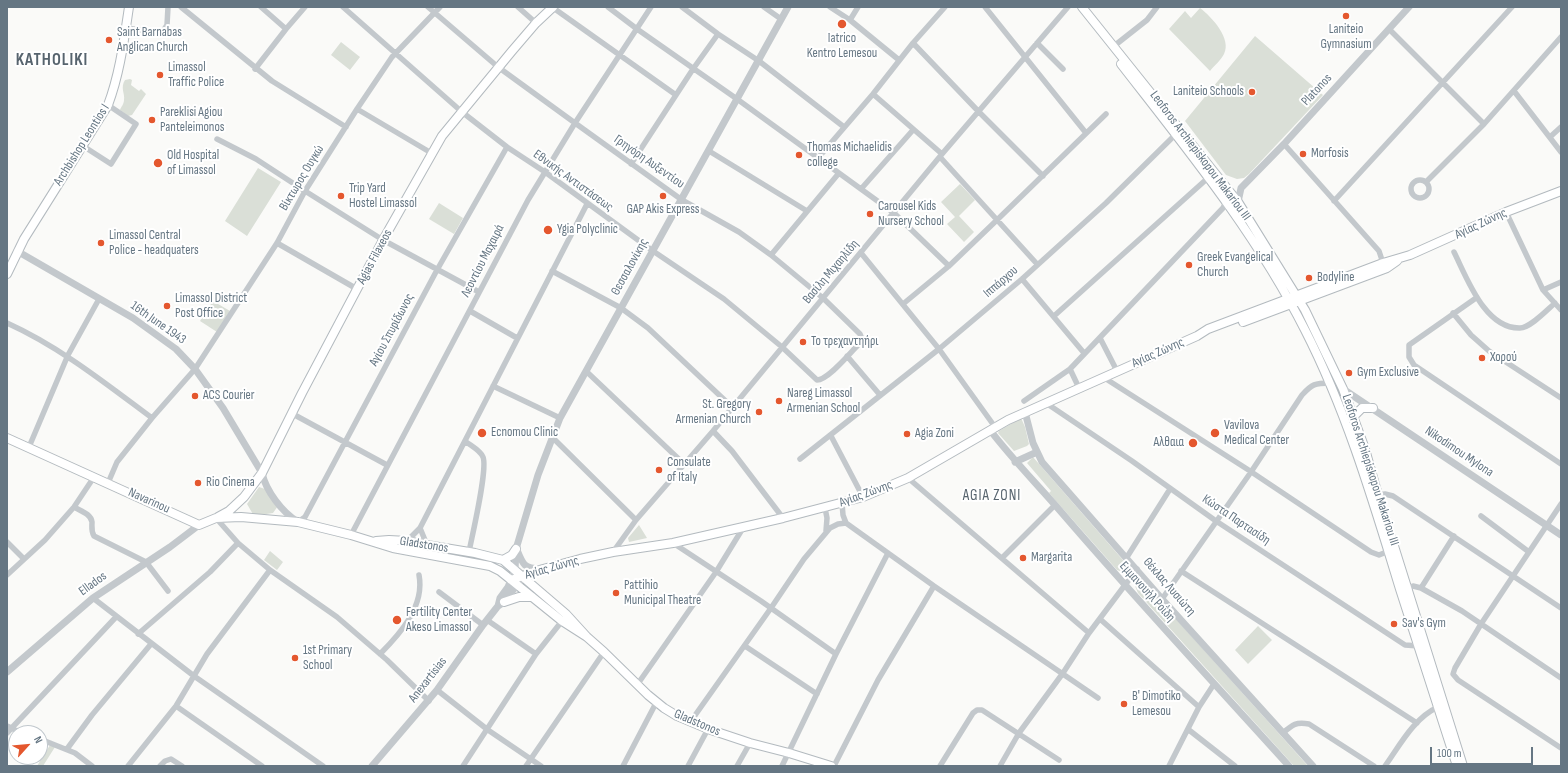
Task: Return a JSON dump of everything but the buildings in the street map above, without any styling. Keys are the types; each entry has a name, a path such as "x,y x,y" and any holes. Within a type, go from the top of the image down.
{"main road":[{"name":"Archbishop Leontios I","path":"7,274 17,251 108,105 115,85 129,7"},
{"name":"Agias Filaxeos","path":"216,518 229,511 237,504 252,488 262,473 291,413 383,240 442,136 498,67 552,7"},
{"name":"Leoforos Archiepiskopou Makariou III","path":"1076,7 1177,133 1209,177 1258,247 1290,301 1305,330 1330,383 1356,451 1389,551 1404,589 1464,766"},
{"name":"Leoforos Archiepiskopou Makariou III","path":"1082,7 1238,202 1298,298 1343,388 1365,449 1419,646 1457,766"},
{"name":"Αγίας Ζώνης","path":"514,582 523,576 543,569 613,552 673,543 743,528 863,497 908,478 992,429 1025,412 1197,336 1208,329 1290,301 1383,263 1401,258 1447,240 1506,212 1561,191"},
{"name":"Αγίας Ζώνης","path":"1298,298 1388,268 1401,258"},
{"path":"1354,417 1362,408 1373,408"},
{"name":"Navarinou","path":"7,438 108,482 200,525"},
{"path":"200,525 216,518 241,517 298,522"},
{"name":"Gladstonos","path":"298,522 351,535 393,548 490,566 500,571 562,620 587,637"},
{"name":"Gladstonos","path":"374,542 389,540 407,541 469,552 503,560 566,614 587,637 656,703 677,716 708,729 750,743 833,766"},
{"path":"503,560 512,555 516,549"},
{"path":"537,589 534,579 543,569"},
{"path":"501,604 518,597 532,597"}],"street":[{"path":"126,28 156,32 163,31 167,25 168,7"},
{"path":"181,7 275,83 346,128"},
{"path":"261,7 286,29"},
{"path":"256,69 286,29 305,7"},
{"name":"Εθνικής Αντιστάσεως","path":"343,7 462,112 507,147 545,172 652,251 724,299 782,347 816,380 820,380 826,376 846,356"},
{"name":"Γρηγόρη Αυξεντίου","path":"428,7 498,67 682,200 738,232 771,255 823,298 862,337 861,342 846,356"},
{"name":"Βίκτωρος Ουγκώ","path":"108,482 117,462 152,418 195,369 277,243 305,191 357,109 395,54 440,7"},
{"path":"518,7 536,23"},
{"path":"552,7 676,95"},
{"path":"608,7 894,213 949,266"},
{"name":"Λεοντίου Μαχαιρά","path":"351,535 387,464 470,311 503,245 575,123 618,55 651,7"},
{"path":"682,7 718,34 759,60 844,127"},
{"path":"764,7 781,19"},
{"name":"Θεσσαλονίκης","path":"515,570 516,549 538,475 560,418 587,372 652,251 682,200 788,7"},
{"path":"830,7 850,20 899,60"},
{"path":"850,20 858,7"},
{"path":"818,158 873,94 913,43 945,7"},
{"path":"985,7 1086,134"},
{"name":"Βασίλη Μιχαηλίδη","path":"613,552 636,520 713,431 941,156 1068,7"},
{"path":"1114,46 1147,20 1157,7"},
{"name":"Platonos","path":"1241,188 1284,144 1409,7"},
{"path":"1334,201 1512,7"},
{"path":"1389,29 1484,124"},
{"path":"631,164 693,69 718,34"},
{"path":"1426,182 1484,124 1561,38"},
{"path":"913,43 1043,176"},
{"path":"1037,43 1063,69"},
{"path":"1514,91 1561,152"},
{"path":"873,94 941,156 1038,264"},
{"path":"83,146 111,164 136,124 108,105"},
{"path":"357,109 433,154"},
{"path":"903,304 949,266 1106,114"},
{"path":"1550,137 1561,127"},
{"path":"861,189 913,130"},
{"name":"Ιππάρχου","path":"800,459 831,436 939,349 1022,279 1106,203 1177,133"},
{"path":"217,139 256,158 383,240 479,292"},
{"path":"1284,144 1379,251 1383,263"},
{"name":"Αγίου Σπυρίδωνος","path":"298,522 305,516 437,270 507,147"},
{"path":"709,151 807,211"},
{"path":"771,255 839,173"},
{"path":"1054,316 1209,177"},
{"path":"1227,188 1241,188 1238,202"},
{"path":"1024,400 1070,369 1223,208 1226,202"},
{"path":"407,541 420,528 587,204"},
{"path":"1506,212 1543,290 1561,310"},
{"path":"277,243 357,289"},
{"name":"16th June 1943","path":"17,251 132,318 176,349 195,369 226,412 262,473"},
{"path":"1454,252 1476,298 1490,314 1502,324 1521,328 1532,323 1555,303"},
{"path":"861,254 939,349 992,429"},
{"path":"552,271 621,308 648,328 732,407"},
{"path":"1022,279 1084,353"},
{"path":"1543,290 1561,282"},
{"path":"1476,298 1408,345 1409,357 1414,365 1561,464"},
{"path":"29,447 68,356 98,299"},
{"path":"470,311 517,338"},
{"path":"1453,313 1471,334 1489,351 1561,398"},
{"path":"7,323 29,332 68,356 152,418"},
{"path":"1100,338 1117,371"},
{"path":"846,356 880,395"},
{"path":"1070,369 1079,388"},
{"path":"587,372 684,464"},
{"path":"1103,377 1251,472 1371,552 1379,555 1389,551"},
{"path":"1162,599 1251,472 1302,395 1310,387 1317,383 1330,383"},
{"path":"493,386 560,418"},
{"name":"Nikodimou Mylona","path":"1343,388 1561,535"},
{"name":"Κώστα Παρτασίδη","path":"1046,403 1216,521 1405,645 1419,646"},
{"name":"Θέκλας Λυσιώτη","path":"1025,412 1037,452 1042,462 1127,557 1162,599 1314,766"},
{"path":"291,413 387,464"},
{"name":"Εμμανουήλ Ροΐδη","path":"992,429 1015,462 1055,505 1124,585 1289,766"},
{"path":"713,431 732,451 783,518"},
{"path":"831,436 863,497"},
{"path":"553,438 636,520"},
{"path":"465,441 481,454 484,463 478,507 469,552"},
{"path":"1015,462 1037,452"},
{"name":"Gladstonos","path":"262,473 264,483 282,508 289,516 298,522"},
{"path":"7,575 44,540 74,507 94,477"},
{"path":"908,478 1089,633"},
{"path":"1127,557 1170,488"},
{"path":"1378,495 1385,494 1393,496 1561,608"},
{"path":"842,503 843,515 846,523 934,586 1098,698"},
{"path":"1561,504 1481,624 1454,668 1453,674 1458,680 1561,748"},
{"path":"1002,558 1055,505"},
{"path":"74,507 89,515 92,520 91,531 94,536 146,562 168,591"},
{"path":"825,508 827,518 826,532"},
{"path":"1481,516 1529,552"},
{"path":"216,518 238,543 270,570 338,617 380,654 429,701"},
{"path":"691,721 745,646 804,558 832,526 846,523"},
{"name":"Ellados","path":"7,672 93,598 200,525"},
{"path":"420,528 427,545"},
{"path":"637,685 716,572 743,528"},
{"path":"1420,588 1454,536"},
{"path":"7,542 24,559"},
{"path":"138,634 210,572 238,543"},
{"path":"673,543 771,608 836,654"},
{"path":"516,549 524,565 529,568 543,569"},
{"path":"782,766 836,654 888,553"},
{"path":"1000,766 1020,733 1089,633 1137,569"},
{"path":"128,766 176,706 207,654 270,570"},
{"name":"Anexartisias","path":"372,766 429,701 485,623 501,604 500,598 514,582 515,570"},
{"path":"1181,571 1417,723"},
{"path":"380,654 393,640 414,612 420,582 419,575"},
{"path":"833,766 878,680 934,586"},
{"path":"1404,589 1413,586 1420,588 1462,611 1561,678"},
{"path":"439,592 485,623 536,654"},
{"path":"93,598 194,676 323,766"},
{"path":"12,725 116,617"},
{"path":"1100,619 1199,707"},
{"path":"464,766 536,654 562,620"},
{"path":"67,749 92,715 151,644"},
{"path":"745,646 817,694"},
{"path":"526,766 604,652"},
{"path":"1169,766 1199,707 1214,684"},
{"path":"437,690 488,730 541,766"},
{"path":"623,766 656,703"},
{"path":"176,706 262,766"},
{"path":"1385,766 1417,723 1428,713 1438,707"},
{"path":"940,766 973,713 977,710 982,710 1020,733 1059,760"},
{"path":"1283,733 1293,725 1300,722 1309,724 1374,766"},
{"path":"688,766 708,729"},
{"path":"1188,730 1235,766"},
{"path":"48,742 75,753 92,766"},
{"path":"737,766 750,743"},
{"path":"160,766 165,761 171,759 182,766"}],"shaded area":[{"path":"1200,8 1220,29 1226,48 1224,54 1210,71 1169,29 1185,11 1191,18"},
{"path":"1255,36 1323,95 1249,174 1244,178 1237,179 1226,175 1185,121"},
{"path":"341,42 360,57 350,70 331,55"},
{"path":"125,80 132,80 131,85 139,91 141,89 146,94 132,115 128,116 120,110 124,101 124,83"},
{"path":"258,168 281,182 247,236 225,221"},
{"path":"960,184 975,200 959,216 974,232 964,242 947,224 955,217 941,202"},
{"path":"439,203 463,218 454,234 429,219"},
{"path":"213,301 230,311 217,332 200,321"},
{"path":"1021,418 1029,444 1014,451 998,433"},
{"path":"1033,457 1129,567 1126,573 1117,570 1049,493 1051,491 1027,463"},
{"path":"259,487 265,489 278,506 273,513 254,516 247,504"},
{"path":"639,525 647,538 629,542 628,538"},
{"path":"270,551 283,562 277,570 264,560"},
{"path":"1138,580 1141,580 1308,766 1294,766 1138,593 1135,586"},
{"path":"1258,626 1272,640 1248,664 1235,650"},
{"path":"50,745 55,747 48,758 48,748"}],"place":[{"name":"Laniteio Gymnasium","path":"1346,16"},
{"name":"Iatrico Kentro Lemesou","path":"842,24"},
{"name":"Saint Barnabas Anglican Church","path":"109,40"},
{"name":"Limassol Traffic Police","path":"160,75"},
{"name":"Laniteio Schools","path":"1252,92"},
{"name":"Pareklisi Agiou Panteleimonos","path":"152,120"},
{"name":"Morfosis","path":"1303,154"},
{"name":"Thomas Michaelidis college","path":"799,155"},
{"name":"Old Hospital of Limassol","path":"158,163"},
{"name":"Trip Yard Hostel Limassol","path":"341,196"},
{"name":"GAP Akis Express","path":"663,196"},
{"name":"Carousel Kids Nursery School","path":"870,214"},
{"name":"Ygia Polyclinic","path":"548,230"},
{"name":"Limassol Central Police - headquaters","path":"101,243"},
{"name":"Greek Evangelical Church","path":"1189,265"},
{"name":"Bodyline","path":"1309,278"},
{"name":"Limassol District Post Office","path":"167,306"},
{"name":"Το τρεχαντηήρι","path":"803,342"},
{"name":"Χορού","path":"1482,358"},
{"name":"Gym Exclusive","path":"1349,373"},
{"name":"ACS Courier","path":"195,396"},
{"name":"Nareg Limassol Armenian School","path":"779,401"},
{"name":"St. Gregory Armenian Church","path":"759,412"},
{"name":"Ecnomou Clinic","path":"482,433"},
{"name":"Vavilova Medical Center","path":"1215,433"},
{"name":"Agia Zoni","path":"907,434"},
{"name":"Αλθαια","path":"1193,443"},
{"name":"Consulate of Italy","path":"659,470"},
{"name":"Rio Cinema","path":"198,483"},
{"name":"Margarita","path":"1023,558"},
{"name":"Pattihio Municipal Theatre","path":"616,593"},
{"name":"Fertility Center Akeso Limassol","path":"397,620"},
{"name":"Sav's Gym","path":"1394,624"},
{"name":"1st Primary School","path":"295,658"},
{"name":"B' Dimotiko Lemesou","path":"1124,704"}],"district":[{"name":"KATHOLIKI","path":"52,61"},
{"name":"AGIA ZONI","path":"992,496"}]}
